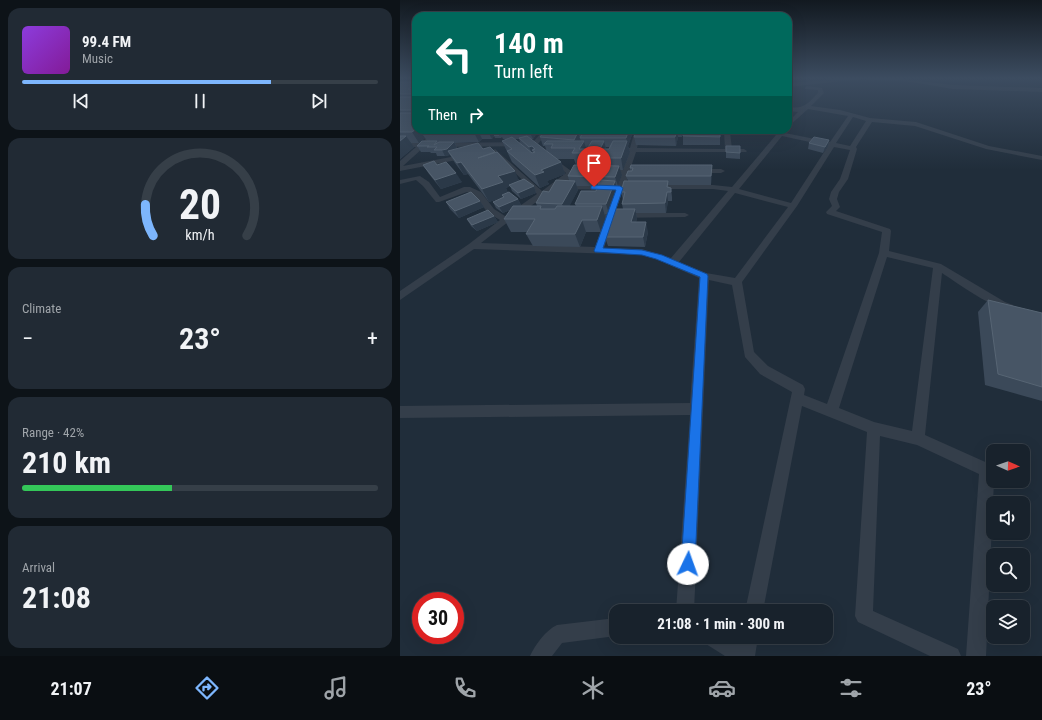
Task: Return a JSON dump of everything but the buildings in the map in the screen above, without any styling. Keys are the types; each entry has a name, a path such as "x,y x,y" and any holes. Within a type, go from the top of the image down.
{"street":[{"path":"792,109 803,109"},
{"path":"792,121 805,109"},
{"path":"816,109 870,120 916,124 988,148 1042,158"},
{"path":"755,604 799,389 764,370 750,354 737,282 793,206 850,115"},
{"path":"831,412 884,253 887,231 830,212 836,207 833,199 835,192 844,179 854,149 852,148 870,120"},
{"path":"400,165 435,134"},
{"path":"492,152 535,144 543,134"},
{"path":"598,251 633,151 637,134"},
{"path":"713,187 723,159 726,134"},
{"path":"673,262 780,134"},
{"path":"790,134 854,149"},
{"path":"400,296 567,177 571,171 535,144"},
{"path":"400,146 522,146"},
{"path":"477,146 492,152 542,196"},
{"path":"603,150 633,151 723,159"},
{"path":"689,171 744,150"},
{"path":"400,169 473,155"},
{"path":"434,170 447,161"},
{"path":"596,171 649,172"},
{"path":"400,182 420,177 439,200 467,189 478,194 491,210 505,220 529,216"},
{"path":"554,186 620,188 713,187 734,190 793,206"},
{"path":"585,216 685,215"},
{"path":"472,246 642,252 673,262 704,276 737,282"},
{"path":"884,253 938,266 1001,305 1015,310"},
{"path":"918,439 938,266"},
{"path":"685,604 704,276"},
{"path":"797,398 874,428 918,439 987,470 976,656"},
{"path":"400,412 696,409"},
{"path":"874,428 864,616 951,656"},
{"path":"540,656 557,634 609,628"},
{"path":"723,644 741,656"},
{"path":"745,656 748,644"}],"route":[{"path":"594,187 620,188 598,251 642,252 659,257 704,276 688,564"}]}
